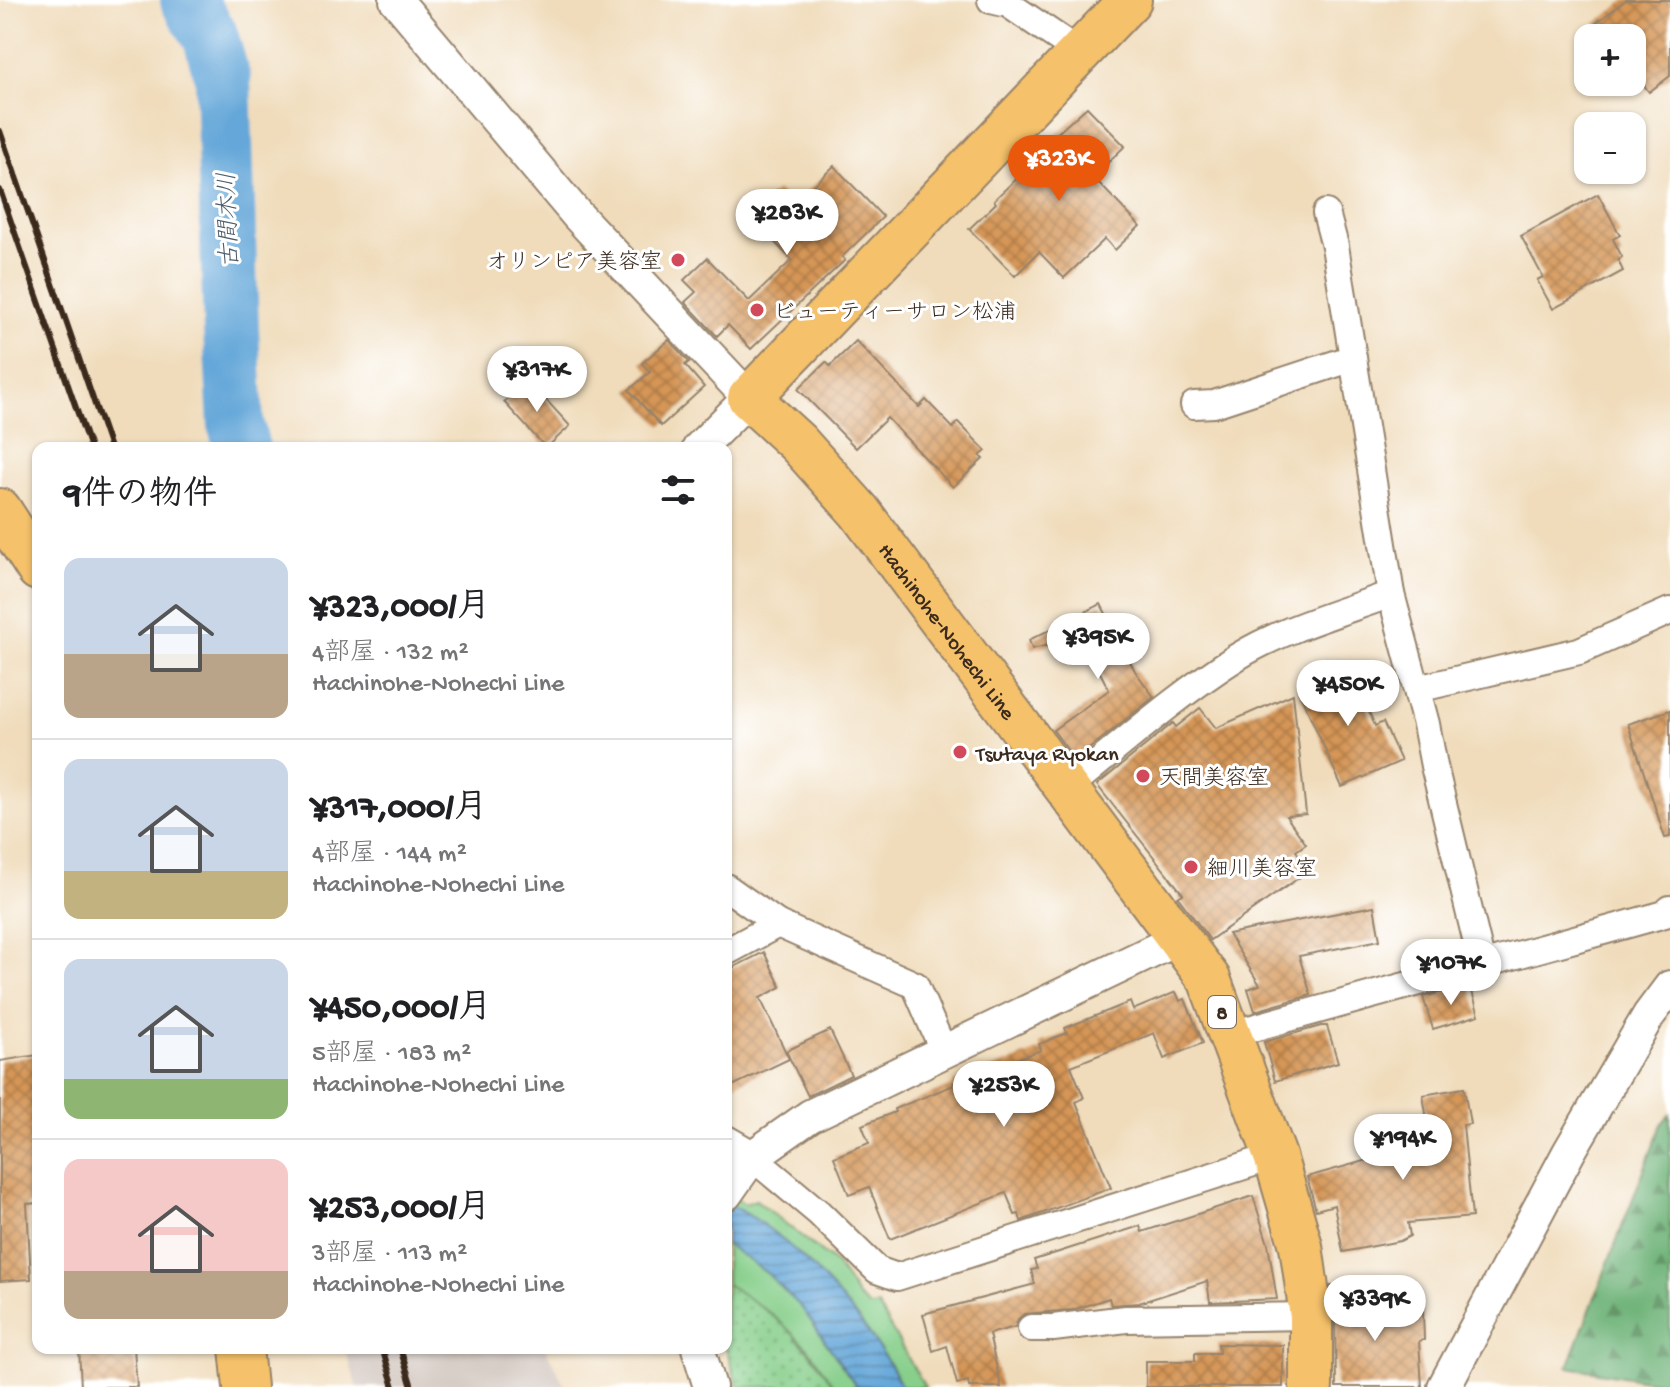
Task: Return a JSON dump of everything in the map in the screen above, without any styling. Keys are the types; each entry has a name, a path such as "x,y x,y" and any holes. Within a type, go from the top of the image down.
{"main road":[{"path":"749,398 1130,0"},
{"name":"Hachinohe-Nohechi Line","path":"749,398 798,443 859,511 1209,979 1275,1156 1301,1246 1311,1316 1311,1387"},
{"path":"0,510 32,560"},
{"path":"242,1354 245,1387"}],"street":[{"path":"396,0 577,215 749,398 705,442"},
{"path":"991,0 1008,4 1079,52"},
{"path":"1326,213 1335,246 1391,594 1417,689 1482,964"},
{"path":"1194,405 1214,404 1353,358"},
{"path":"1066,789 1157,716 1237,658 1278,636 1391,594"},
{"path":"1417,689 1579,651 1670,611"},
{"path":"732,891 778,924 915,985 944,1052"},
{"path":"1231,1034 1665,914 1670,909"},
{"path":"732,949 778,924"},
{"path":"1178,939 810,1116 736,1167 819,1213 877,1270 897,1277 1275,1156"},
{"path":"1444,1387 1569,1152 1649,1015 1670,987"},
{"path":"1031,1328 1126,1319 1311,1316"},
{"path":"700,1354 710,1387"}],"shaded area":[{"path":"347,1354 548,1354 566,1387 357,1387"}],"green space":[{"path":"1670,1114 1670,1384 1568,1367 1662,1123"},
{"path":"732,1196 745,1204 756,1200 836,1264 858,1297 869,1307 878,1306 925,1387 902,1387 868,1332 848,1307 803,1261 732,1206"},
{"path":"732,1248 768,1274 802,1308 857,1387 835,1387 807,1347 732,1288"},
{"path":"732,1288 787,1328 835,1387 738,1387 728,1354 732,1354"}],"water":[{"path":"732,1206 777,1235 826,1282 870,1335 902,1387 857,1387 802,1308 768,1274 732,1248"}],"building":[{"path":"1626,0 1670,0 1670,76 1649,92 1646,88 1646,24 1596,23"},
{"path":"1087,107 1125,146 1093,177 1140,226 1115,250 1105,239 1064,278 1039,252 1015,276 969,229 1032,164 1027,160"},
{"path":"834,166 883,217 842,257 845,260 751,349 728,325 717,336 685,302 696,292 684,280 707,258 749,301 792,260 749,216 777,190 792,206"},
{"path":"1598,194 1620,235 1613,239 1622,257 1618,260 1623,271 1553,309 1537,280 1543,277 1521,236"},
{"path":"669,340 689,362 685,365 704,387 661,426 629,390 650,372 642,363"},
{"path":"856,341 919,407 926,400 953,428 958,422 986,451 980,456 983,459 953,487 887,418 856,448 798,389 826,362 830,366"},
{"path":"528,380 570,426 553,442 541,442 504,402"},
{"path":"1101,604 1135,671 1154,697 1075,760 1053,730 1109,690 1082,637 1032,649 1029,640"},
{"path":"1349,666 1375,726 1383,722 1401,761 1342,787 1298,689"},
{"path":"1293,694 1306,814 1286,816 1306,844 1296,851 1310,870 1210,940 1178,897 1183,894 1097,785 1173,723 1176,727 1200,708 1216,728"},
{"path":"1670,710 1670,837 1665,838 1628,724"},
{"path":"1374,906 1380,940 1299,956 1311,995 1255,1011 1248,989 1260,985 1228,934"},
{"path":"764,952 781,987 760,998 789,1059 732,1086 732,968"},
{"path":"1470,985 1479,1015 1433,1029 1423,997"},
{"path":"1176,992 1180,1001 1185,999 1203,1043 1164,1059 1154,1033 1071,1066 1084,1098 1076,1102 1111,1188 1021,1221 1019,1214 1015,1215 1006,1193 890,1239 869,1187 849,1195 834,1157 869,1143 862,1125 953,1083 1041,1050 1039,1044 1067,1033 1065,1028 1130,1002 1133,1010"},
{"path":"1327,1026 1338,1062 1275,1081 1264,1042"},
{"path":"830,1030 851,1075 808,1096 786,1051"},
{"path":"32,1056 32,1204 27,1204 31,1279 0,1281 0,1061"},
{"path":"1464,1088 1470,1124 1463,1125 1472,1217 1408,1223 1410,1236 1400,1241 1343,1252 1334,1205 1316,1210 1307,1177 1375,1158 1432,1151 1423,1095"},
{"path":"1253,1196 1268,1244 1277,1299 1210,1302 1207,1281 1139,1303 1111,1305 1109,1298 1072,1310 1024,1314 1015,1327 989,1334 1001,1387 969,1387 968,1381 957,1384 947,1346 933,1351 923,1314 1035,1284 1031,1270 1037,1269 1034,1260 1140,1226 1142,1232"},
{"path":"1364,1285 1371,1314 1423,1311 1424,1340 1419,1341 1422,1387 1336,1387 1335,1316 1331,1286"},
{"path":"1218,1344 1283,1345 1283,1387 1146,1387 1146,1361 1195,1361 1195,1353 1219,1353"},
{"path":"79,1354 134,1354 137,1387 81,1387"}],"waterway":[{"name":"古間木川","path":"188,0 210,35 223,80 231,330 236,425 240,442"}],"railway":[{"path":"0,131 108,442"},
{"path":"0,190 88,442"},
{"path":"384,1354 394,1387"},
{"path":"402,1354 412,1387"}],"place":[{"name":"オリンピア美容室","path":"678,260"},
{"name":"ビューティーサロン松浦","path":"757,310"},
{"name":"Tsutaya Ryokan","path":"960,752"},
{"name":"天間美容室","path":"1143,776"},
{"name":"細川美容室","path":"1191,867"}]}
